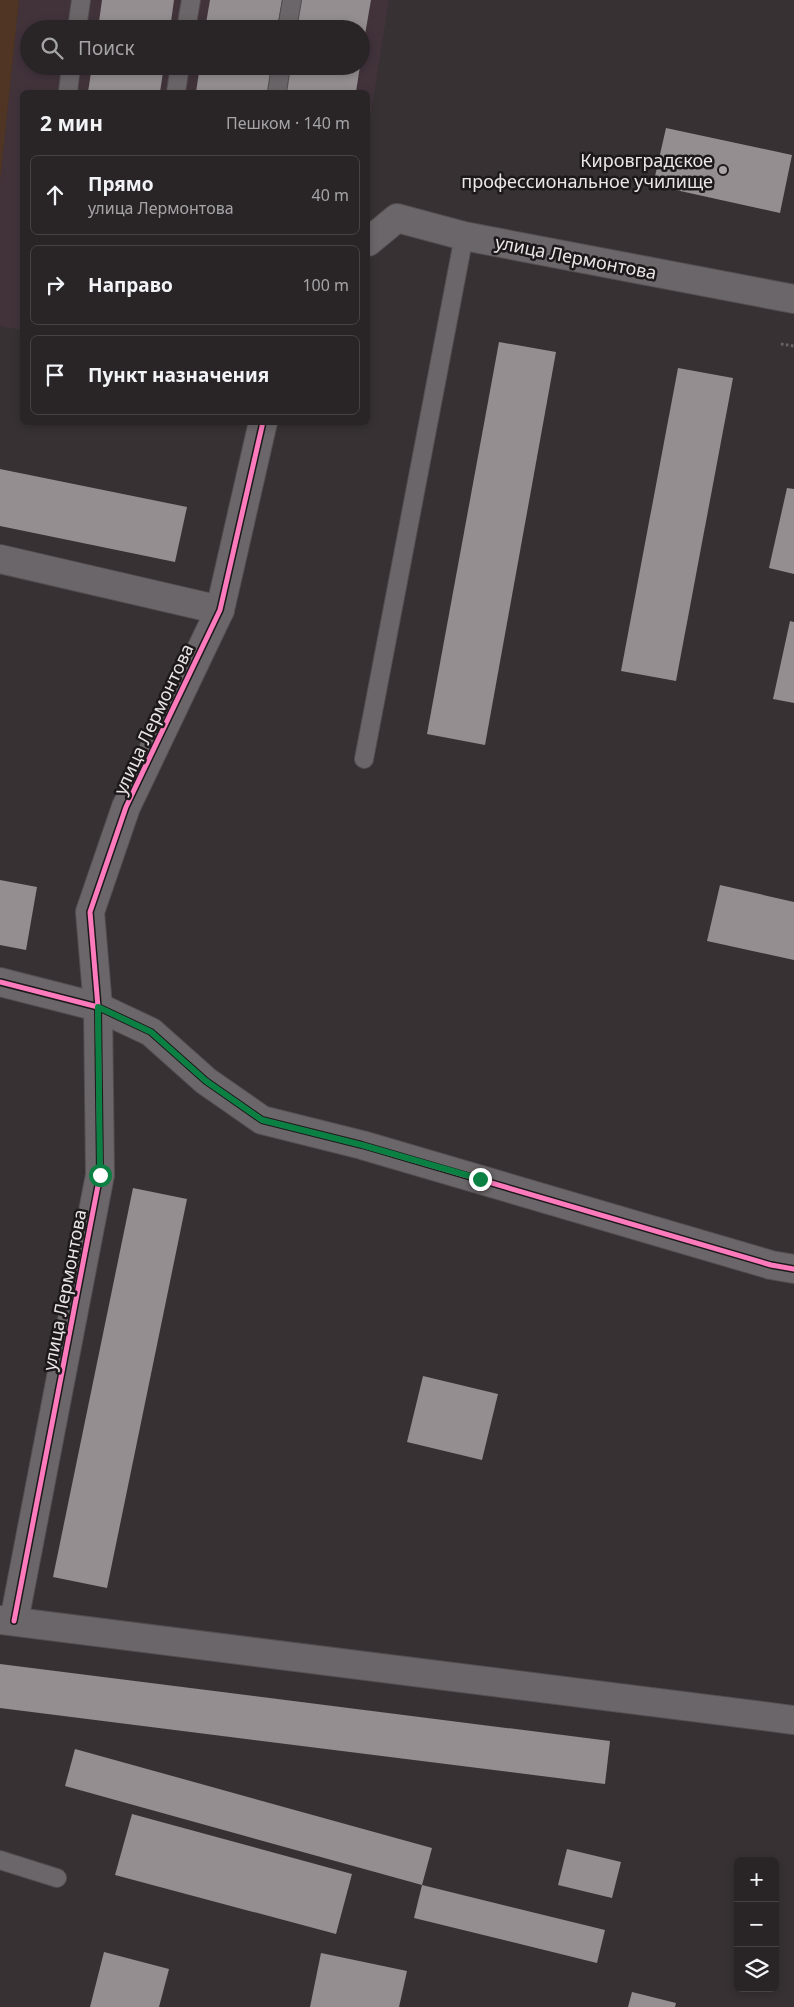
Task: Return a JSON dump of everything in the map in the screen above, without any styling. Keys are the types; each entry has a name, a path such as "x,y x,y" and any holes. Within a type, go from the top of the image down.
{"street":[{"name":"улица Лермонтова","path":"370,240 397,218 464,236 794,298"},
{"name":"улица Лермонтова","path":"7,1620 100,1175 98,1007 90,912 126,807 220,610 262,425"},
{"path":"0,559 220,610"},
{"path":"0,982 98,1007 151,1032 206,1081 262,1120 362,1145 771,1265 794,1269"},
{"path":"7,1620 794,1720"}],"lane":[{"path":"78,20 81,0"},
{"path":"188,20 191,0"},
{"path":"289,20 292,0"},
{"path":"68,90 70,75"},
{"path":"176,90 179,75"},
{"path":"277,90 280,75"},
{"path":"364,759 464,236"},
{"path":"0,1860 57,1878"}],"path":[{"path":"781,344 794,346"}],"shaded area":[{"path":"0,0 19,0 0,182"},
{"path":"19,0 389,0 370,119 370,90 20,90 20,330 0,326 0,182"}],"building":[{"path":"102,0 174,0 171,20 99,20"},
{"path":"210,0 282,0 279,20 207,20"},
{"path":"301,0 371,0 368,20 298,20"},
{"path":"91,75 163,75 160,90 88,90"},
{"path":"199,75 271,75 268,90 196,90"},
{"path":"289,75 359,75 356,90 286,90"},
{"name":"Кировградское профессиональное училище","path":"666,128 792,155 780,213 653,185"},
{"path":"499,342 556,352 485,745 427,734"},
{"path":"678,368 733,378 676,681 621,671"},
{"path":"0,469 187,507 175,562 0,526"},
{"path":"787,488 794,489 794,574 769,568"},
{"path":"790,621 794,622 794,703 773,699"},
{"path":"0,880 37,887 26,950 0,945"},
{"path":"720,885 794,902 794,960 707,941"},
{"path":"133,1188 187,1199 107,1588 53,1577"},
{"path":"423,1376 498,1394 482,1460 407,1442"},
{"path":"0,1664 610,1741 605,1784 0,1708"},
{"path":"75,1749 432,1848 422,1885 65,1786"},
{"path":"132,1814 352,1874 336,1934 115,1875"},
{"path":"567,1849 621,1862 612,1898 558,1885"},
{"path":"422,1885 605,1930 597,1963 414,1918"},
{"path":"104,1952 169,1969 159,2007 90,2007"},
{"path":"321,1953 407,1971 399,2007 310,2007"},
{"path":"632,1992 676,2003 675,2007 628,2007"}],"cycle path":[{"path":"14,1621 100,1175 98,1007 90,912 126,807 220,610 262,425"},
{"path":"0,982 98,1007 151,1032 206,1081 262,1120 362,1145 771,1265 794,1269"}],"place":[{"name":"Кировградское профессиональное училище","path":"723,170"}],"route":[{"path":"100,1175 98,1007 151,1032 206,1081 262,1120 362,1145 480,1179"}]}
